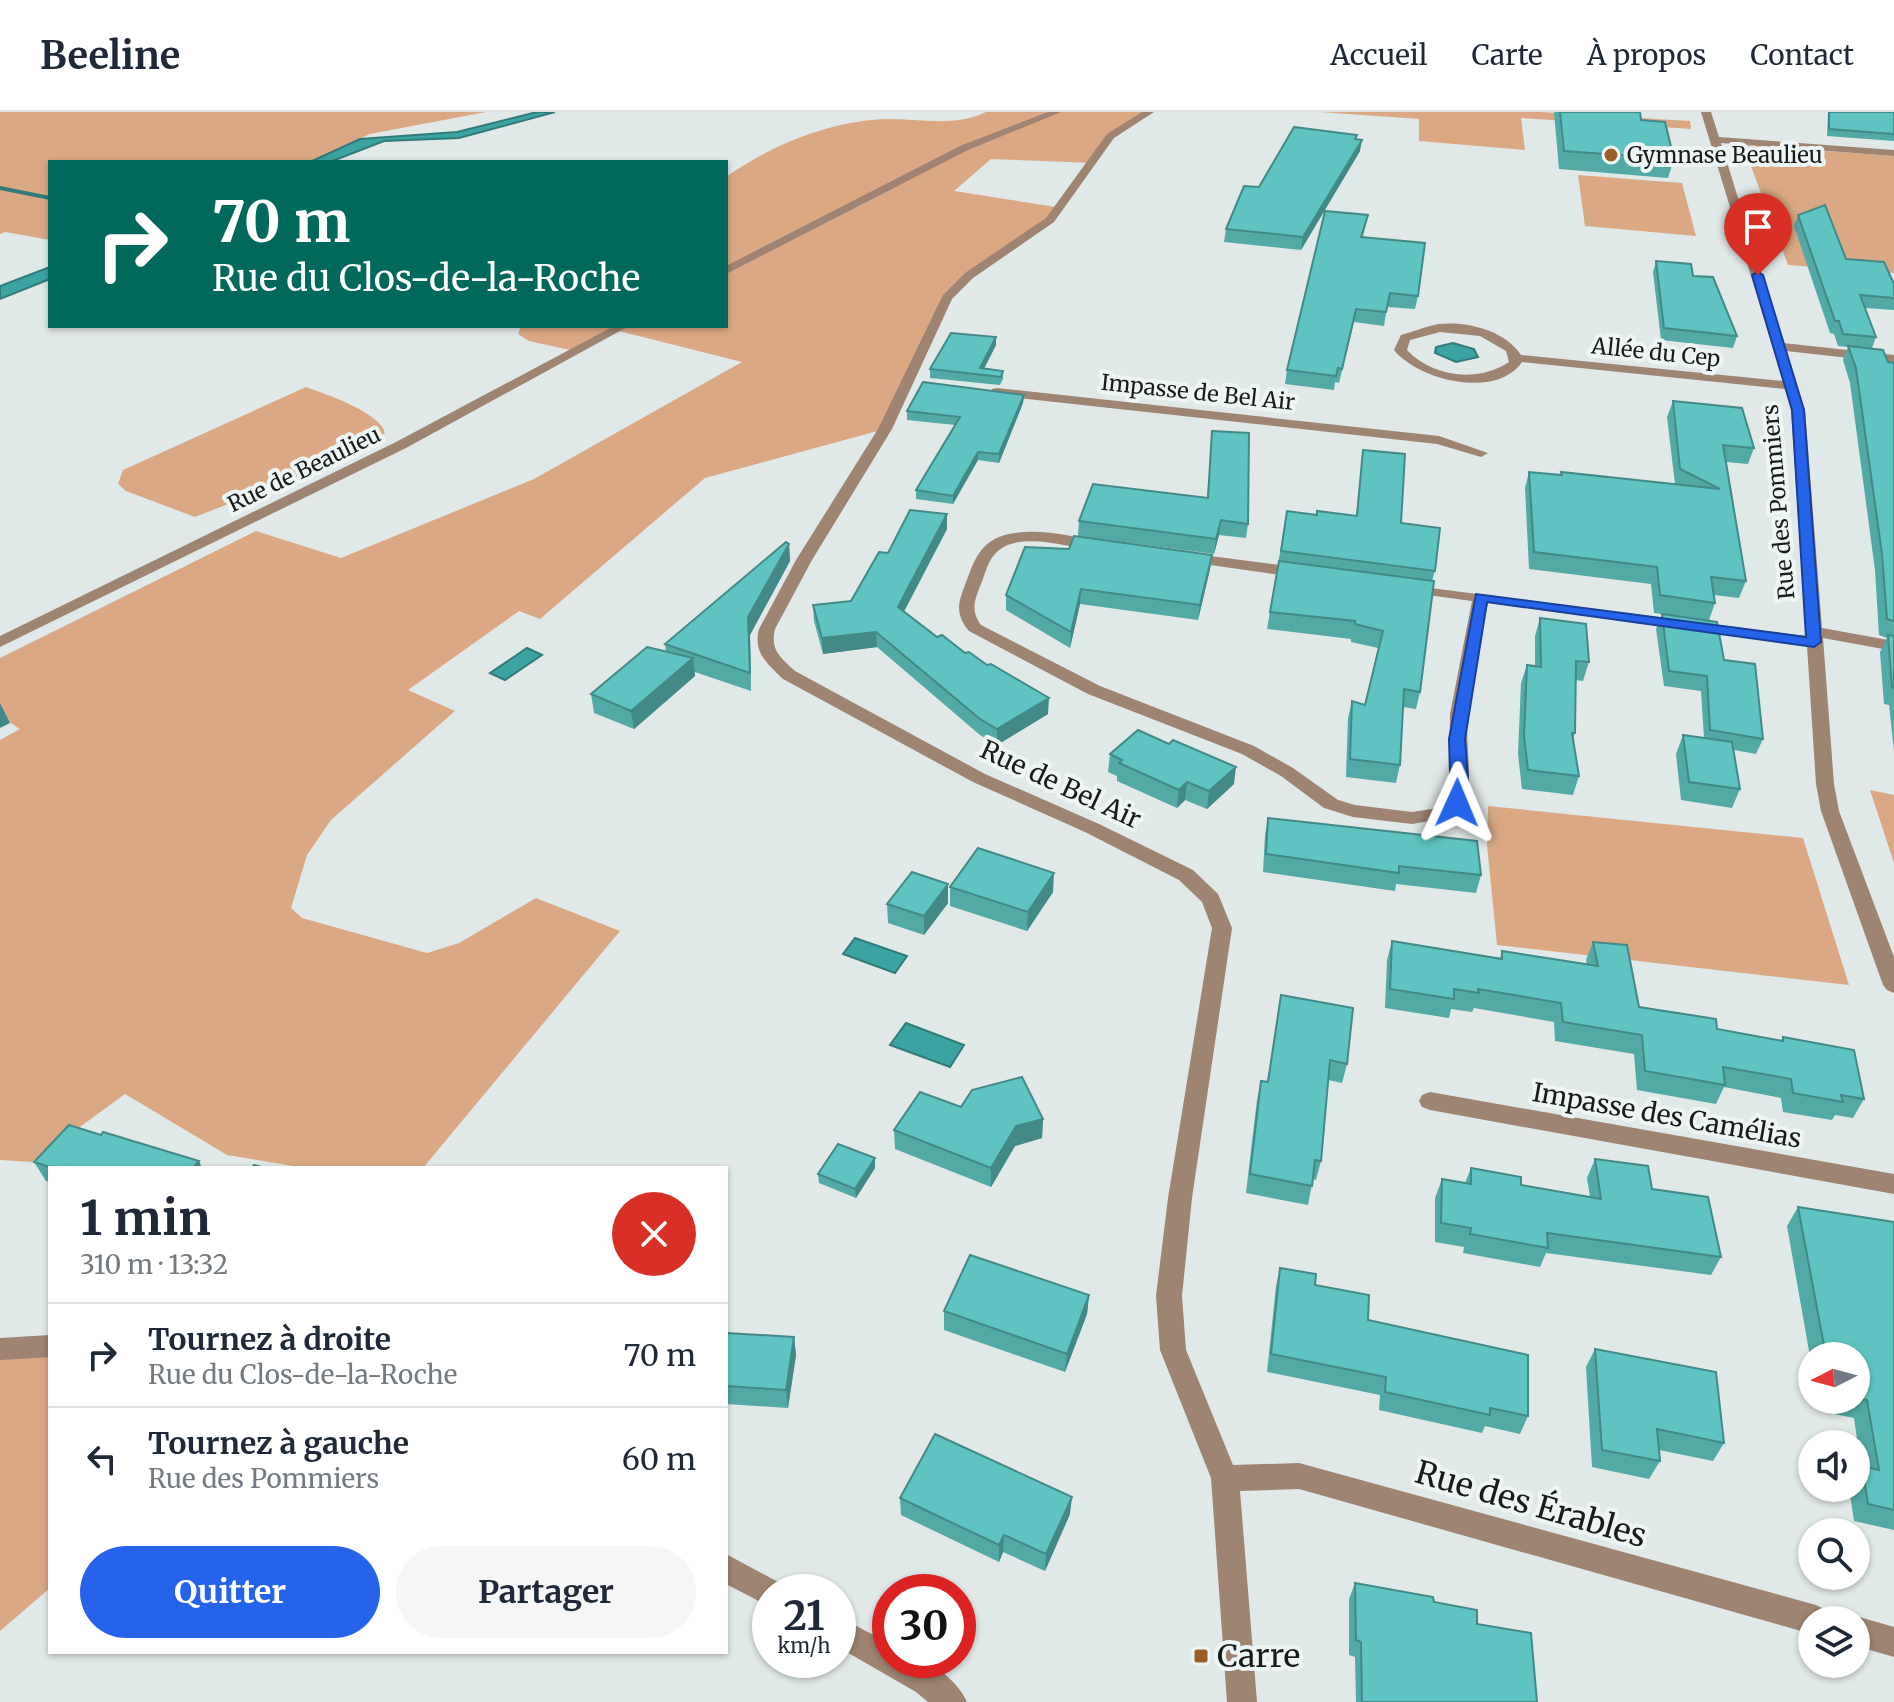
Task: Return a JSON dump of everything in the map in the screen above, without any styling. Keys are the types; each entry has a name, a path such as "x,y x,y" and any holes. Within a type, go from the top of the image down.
{"street":[{"path":"728,270 964,148 1056,112"},
{"name":"Rue de Bel Air","path":"1149,112 1121,127 1105,143 1069,201 1049,222 953,290 917,383 804,560 774,614 764,641 767,654 789,675 979,778 1092,828 1186,875 1211,899 1222,928 1180,1198 1169,1296 1173,1350 1225,1478 1242,1702"},
{"name":"Rue des Pommiers","path":"1706,112 1798,410 1813,637 1830,811 1894,985"},
{"path":"1717,140 1894,153"},
{"name":"Rue de Beaulieu","path":"0,642 401,445 619,328"},
{"name":"Allée du Cep","path":"1517,358 1509,370 1470,377 1424,369 1412,363 1400,350 1405,338 1413,333 1454,329 1497,339 1507,344 1517,358 1791,386"},
{"path":"1779,346 1894,359"},
{"name":"Impasse de Bel Air","path":"987,391 1439,440 1481,453"},
{"path":"1110,548 1033,538 996,544 988,552 965,600 966,618 975,628 1062,675 1268,760 1331,804 1384,815 1430,817 1452,812 1457,803 1461,792 1457,739 1481,597"},
{"path":"1172,556 1326,577"},
{"path":"1388,585 1894,646"},
{"name":"Impasse des Camélias","path":"1430,1101 1894,1184"},
{"path":"0,1349 48,1346"},
{"name":"Rue des Érables","path":"1225,1478 1299,1476 1798,1615"},
{"path":"728,1569 752,1583"},
{"path":"1870,1635 1894,1642"},
{"path":"856,1641 927,1681 952,1702"}],"shaded area":[{"path":"0,112 486,112 370,134 314,160 48,160 48,240 5,232 0,234"},
{"path":"986,112 1149,112 1120,127 1092,163 991,159 954,191 1062,208 953,290 885,429 705,478 540,619 519,611 408,690 455,711 331,820 307,855 291,908 302,918 427,953 459,943 536,898 620,931 425,1166 293,1166 227,1155 125,1094 32,1162 0,1160 0,740 20,729 0,716 0,658 256,531 341,558 534,479 742,362 615,330 575,351 529,341 518,334 520,328 728,328 728,176 782,145 824,129 867,120 950,121"},
{"path":"1320,112 1541,112 1690,121 1691,129 1521,118 1525,150 1419,141 1419,119"},
{"path":"1743,145 1894,156 1894,273 1788,265"},
{"path":"1578,175 1682,183 1696,236 1585,226"},
{"path":"306,387 363,411 381,425 385,433 341,460 195,517 126,491 118,484 123,470"},
{"path":"1870,790 1894,795 1894,863"},
{"path":"1488,806 1803,838 1849,985 1497,945 1487,845"},
{"path":"48,1346 48,1590 0,1631 0,1360 19,1347"}],"water":[{"path":"537,112 555,112 459,138 384,141 335,160 314,160 360,139 457,132"},
{"path":"48,268 48,280 0,299 0,286"},
{"path":"1453,343 1474,349 1478,357 1456,362 1435,353 1436,347"},
{"path":"527,648 542,655 505,680 490,673"},
{"path":"855,938 907,956 895,973 843,954"},
{"path":"906,1023 964,1045 950,1067 890,1045"}],"building":[{"path":"1560,112 1640,112 1641,120 1665,122 1674,159 1564,151"},
{"path":"1829,112 1894,112 1894,134 1829,129"},
{"path":"1294,127 1357,135 1355,139 1362,140 1303,237 1226,229 1244,186 1259,187"},
{"path":"1825,205 1846,259 1884,262 1894,284 1894,298 1860,295 1876,337 1843,334 1839,321 1835,321 1798,215"},
{"path":"1325,211 1368,215 1361,237 1425,243 1418,296 1390,293 1386,312 1356,309 1342,369 1338,368 1336,376 1287,370"},
{"path":"1656,261 1691,264 1693,276 1713,277 1737,336 1664,328"},
{"path":"951,333 996,337 980,368 1003,371 1001,377 930,369"},
{"path":"1848,346 1883,350 1888,362 1894,363 1894,621 1887,619 1882,554 1856,368"},
{"path":"923,382 1024,395 999,454 978,452 953,496 916,490 960,417 907,411"},
{"path":"1673,401 1742,408 1754,448 1723,445 1746,581 1711,577 1715,603 1660,595 1657,567 1534,552 1529,472 1562,475 1561,472 1720,489 1680,469"},
{"path":"1212,431 1249,433 1248,524 1221,520 1216,539 1079,521 1093,484 1208,498"},
{"path":"1363,450 1405,454 1401,523 1440,528 1435,571 1281,551 1287,511 1357,516"},
{"path":"910,510 947,514 898,607 937,637 942,635 965,653 969,652 1049,698 997,729 980,719 876,632 822,638 813,605 851,601 879,552 888,553"},
{"path":"1074,536 1212,555 1200,605 1081,589 1071,632 1006,595 1025,547 1069,549"},
{"path":"786,542 789,544 748,617 750,673 665,644"},
{"path":"1279,561 1434,581 1420,692 1404,689 1400,765 1350,759 1352,701 1365,705 1383,631 1355,624 1355,621 1270,612"},
{"path":"1662,614 1717,622 1724,660 1755,664 1763,739 1710,730 1707,676 1669,671"},
{"path":"1540,618 1586,624 1589,662 1576,661 1575,733 1572,733 1579,776 1528,770 1524,736 1527,665 1541,667"},
{"path":"1888,635 1894,636 1894,688 1892,687"},
{"path":"647,647 693,658 631,711 591,694"},
{"path":"1138,730 1169,744 1173,740 1236,767 1209,791 1187,782 1179,790 1119,763 1122,760 1110,754"},
{"path":"1683,735 1732,742 1740,789 1689,782"},
{"path":"1268,818 1477,841 1481,875 1399,866 1399,873 1266,854"},
{"path":"978,848 1054,873 1028,912 950,887"},
{"path":"912,872 948,884 924,916 887,904"},
{"path":"1392,941 1502,959 1502,951 1598,966 1593,942 1627,945 1639,1007 1716,1019 1717,1029 1854,1050 1864,1099 1841,1095 1843,1102 1793,1093 1791,1079 1723,1067 1725,1085 1645,1071 1642,1035 1563,1022 1561,1003 1478,989 1479,993 1454,989 1454,999 1390,989"},
{"path":"1281,995 1353,1008 1347,1064 1330,1060 1321,1161 1315,1160 1312,1186 1250,1174 1261,1081 1268,1082"},
{"path":"1022,1077 1043,1119 1016,1126 991,1168 894,1130 920,1092 961,1107 972,1090"},
{"path":"69,1125 199,1161 195,1166 48,1166 34,1162"},
{"path":"838,1144 875,1158 855,1189 818,1174"},
{"path":"1595,1159 1648,1166 1652,1189 1708,1197 1721,1257 1547,1233 1548,1248 1470,1234 1471,1228 1441,1223 1442,1179 1471,1184 1471,1168 1521,1177 1521,1185 1601,1199"},
{"path":"1798,1207 1894,1222 1894,1510 1868,1502 1870,1468 1879,1470 1869,1414 1870,1342 1823,1342"},
{"path":"970,1255 1089,1295 1067,1354 944,1311"},
{"path":"1280,1268 1316,1274 1315,1285 1369,1295 1368,1320 1528,1355 1528,1416 1490,1408 1490,1415 1385,1392 1386,1377 1271,1354"},
{"path":"728,1333 794,1337 786,1390 728,1386"},
{"path":"1595,1349 1716,1372 1724,1443 1657,1429 1660,1461 1602,1450"},
{"path":"935,1434 1072,1497 1046,1554 1004,1535 999,1545 900,1498"},
{"path":"1355,1583 1433,1597 1434,1602 1477,1610 1477,1624 1531,1633 1537,1702 1362,1702 1361,1642 1356,1640"}],"waterway":[{"path":"0,188 48,198"}],"place":[{"name":"Gymnase Beaulieu","path":"1611,155"},
{"name":"Carre","path":"1201,1656"}],"route":[{"path":"1457,803 1461,792 1457,739 1481,597 1814,642 1798,410 1758,275"}]}
